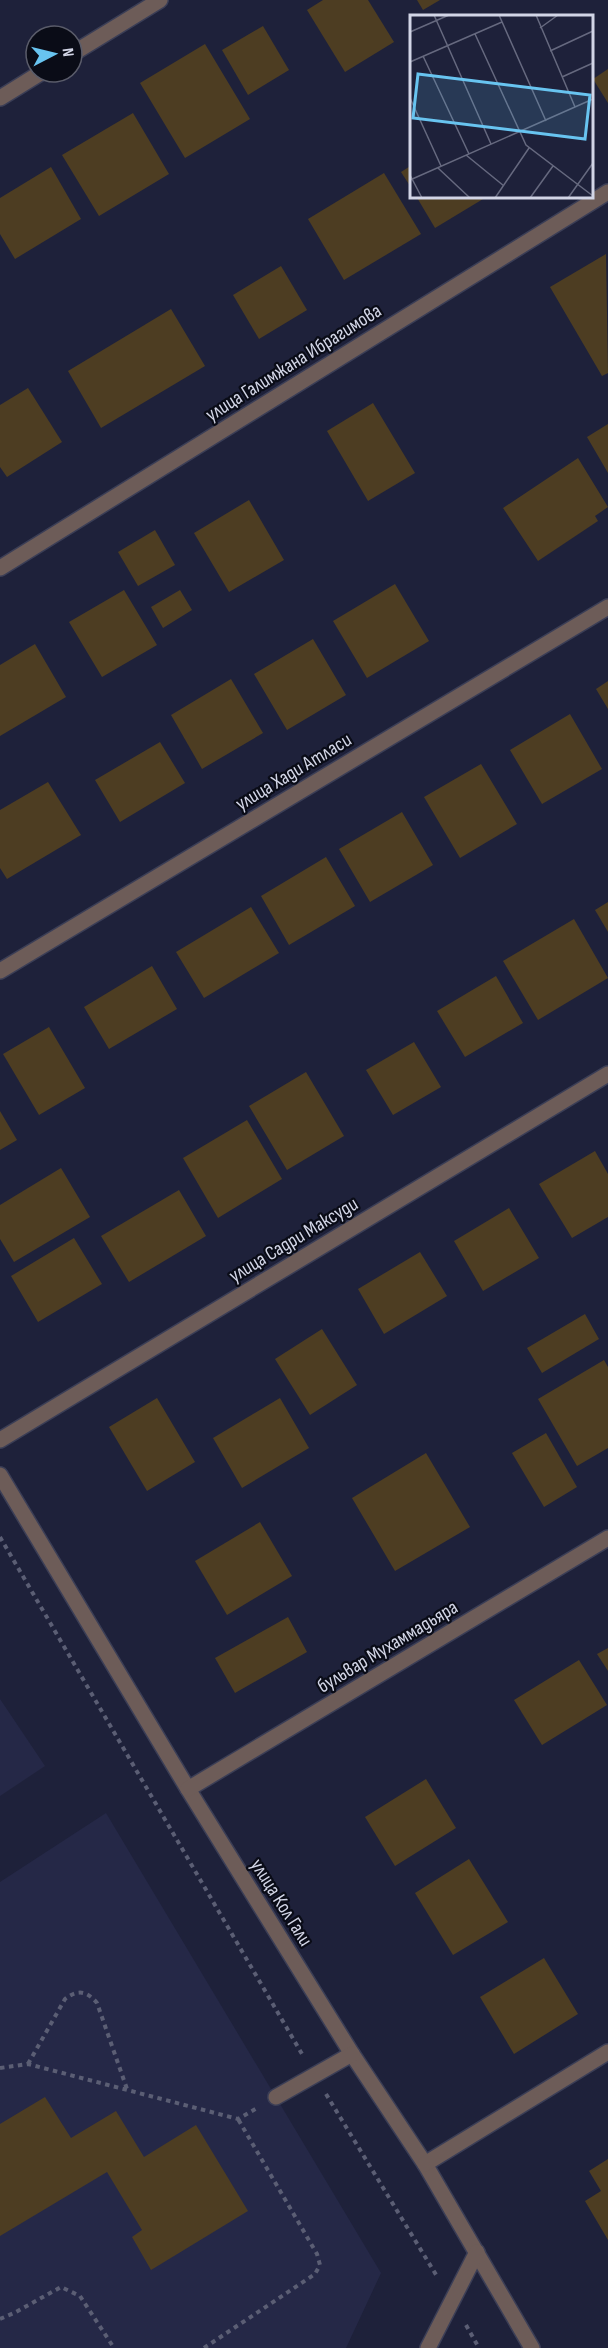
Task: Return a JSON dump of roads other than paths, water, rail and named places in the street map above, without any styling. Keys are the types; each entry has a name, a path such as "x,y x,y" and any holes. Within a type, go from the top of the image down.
{"street":[{"path":"84,47 160,0"},
{"path":"0,98 24,83"},
{"name":"улица Галимжана Ибрагимова","path":"0,568 608,192"},
{"name":"улица Хади Атласи","path":"0,971 608,607"},
{"name":"улица Садри Максуди","path":"0,1440 608,1074"},
{"name":"улица Кол Гали","path":"0,1475 188,1789 352,2054 425,2164 532,2348"},
{"name":"бульвар Мухаммадьяра","path":"188,1789 608,1538"},
{"path":"425,2164 608,2052"},
{"path":"276,2097 352,2054"},
{"path":"428,2348 477,2252"}]}
